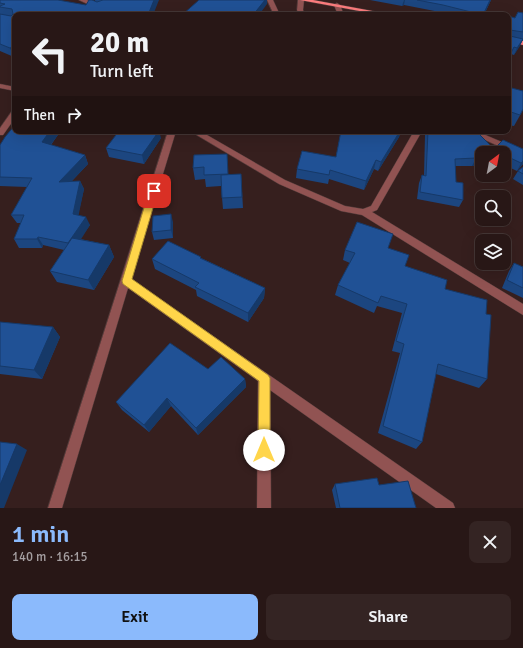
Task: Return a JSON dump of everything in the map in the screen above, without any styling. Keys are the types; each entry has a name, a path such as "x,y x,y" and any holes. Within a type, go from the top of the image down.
{"main road":[{"path":"302,0 337,5 365,12"},
{"path":"511,41 523,43"}],"street":[{"path":"82,0 101,8"},
{"path":"270,0 276,12"},
{"path":"301,12 302,0"},
{"path":"337,5 340,12"},
{"path":"0,86 12,88"},
{"path":"0,134 12,117"},
{"path":"55,508 171,134"},
{"path":"199,134 282,182 344,209 364,212 523,310"},
{"path":"364,212 374,208 416,134"},
{"path":"476,134 523,154"},
{"path":"126,281 448,508"},
{"path":"264,378 264,508"}],"building":[{"path":"0,0 58,0 86,5 89,0 97,2 103,0 154,0 149,12 13,12 12,9 0,7 5,4 0,3"},
{"path":"199,0 265,0 255,12 185,12"},
{"path":"417,0 490,0 484,12 471,12"},
{"path":"518,12 523,13 523,32 511,30 511,17 515,18"},
{"path":"0,14 12,15 12,47 10,48 0,44"},
{"path":"511,36 523,39 517,48 514,47 511,53"},
{"path":"511,88 523,91 523,109 520,115 511,112"},
{"path":"12,129 12,134 48,134 42,142 85,155 59,182 80,181 73,214 86,217 68,243 38,237 37,239 14,239 24,215 11,215 32,178 0,177 0,145"},
{"path":"117,134 157,134 142,155 106,148"},
{"path":"340,134 398,134 381,162 376,160 366,181 330,170 329,175 297,169 302,151 336,157"},
{"path":"428,134 479,134 491,146 475,146 475,158 455,159 456,182 463,183 463,200 420,192 422,175 426,176"},
{"path":"503,140 523,149 523,161 521,163 511,158 511,146 497,146"},
{"path":"227,154 228,174 204,175 204,167 193,168 194,155"},
{"path":"523,167 523,174 518,171"},
{"path":"241,174 242,197 222,198 221,175"},
{"path":"171,214 171,230 152,232 153,216"},
{"path":"357,222 393,234 388,248 409,255 405,266 447,280 445,289 487,300 486,314 491,315 487,379 438,364 422,442 383,426 404,344 396,341 407,304 381,296 378,303 338,285 355,253 345,250"},
{"path":"72,238 109,245 88,280 50,271"},
{"path":"168,241 201,257 200,258 265,288 248,313 195,287 199,283 152,259"},
{"path":"514,263 523,267 523,288 507,280"},
{"path":"0,322 53,327 34,370 0,366"},
{"path":"170,343 208,369 221,357 245,379 196,428 167,398 144,425 116,402"},
{"path":"0,442 17,444 0,485"},
{"path":"377,478 379,485 408,481 416,508 340,508 335,484"}],"route":[{"path":"154,191 126,281 264,378 264,450"}]}
